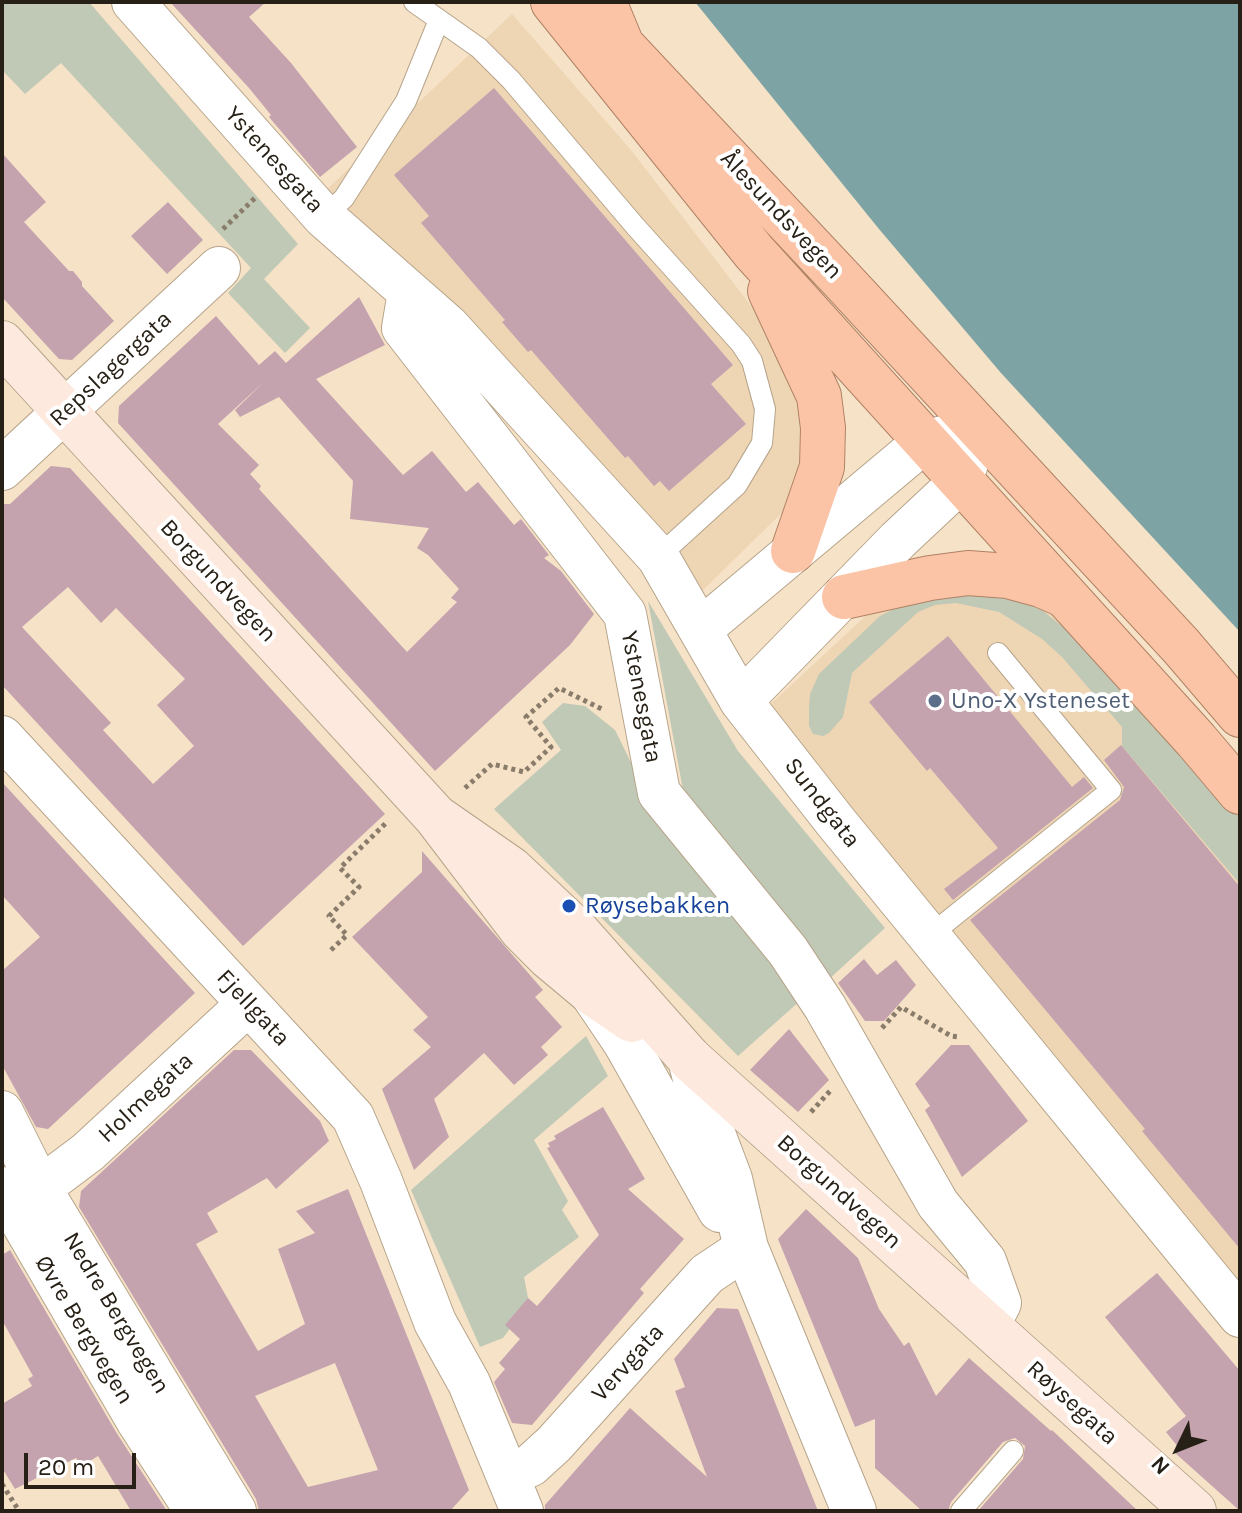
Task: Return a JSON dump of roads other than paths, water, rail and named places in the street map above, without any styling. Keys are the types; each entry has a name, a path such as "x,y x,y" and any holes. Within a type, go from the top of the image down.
{"highway":[{"name":"Ålesundsvegen","path":"553,2 754,252 1240,792"},
{"name":"Ålesundsvegen","path":"583,2 1181,646 1240,715"},
{"path":"604,2 623,48"},
{"path":"754,252 779,314 819,396 823,428 822,467 793,551"},
{"path":"844,597 968,573 1008,576 1066,596"}],"main road":[{"name":"Borgundvegen","path":"2,343 435,816 522,930 592,993 690,1059"},
{"name":"Borgundvegen","path":"435,816 511,869 575,929 690,1059 988,1326"},
{"name":"Røysegata","path":"988,1326 1194,1511"}],"street":[{"name":"Ystenesgata","path":"133,2 324,217 409,292 403,328 625,614 659,793 788,951 825,1007 938,1204 985,1261 1000,1303 988,1326"},
{"name":"Repslagergata","path":"2,469 64,413 218,252"},
{"name":"Sundgata","path":"409,292 448,326 658,557 741,701 1240,1316"},
{"path":"700,630 924,442 979,428"},
{"path":"741,701 898,540 961,481 979,428"},
{"name":"Fjellgata","path":"2,737 353,1117 435,1322 469,1383 509,1499"},
{"name":"Borgundvegen","path":"592,993 625,1042 707,1189 746,1248"},
{"name":"Holmegata","path":"21,1188 88,1152 248,1004"},
{"name":"Borgundvegen","path":"690,1059 701,1102 730,1179 746,1248 856,1508"},
{"name":"Nedre Bergvegen","path":"2,1112 21,1188 235,1511"},
{"name":"Øvre Bergvegen","path":"21,1188 137,1420 196,1511"},
{"name":"Vervgata","path":"509,1499 531,1465 554,1444 707,1274 746,1248"}],"lane":[{"path":"414,2 479,48 511,80 635,226 741,344 752,361 765,409 762,443 737,485 658,557"},
{"path":"324,217 344,198 406,101 439,20"},
{"path":"929,936 1111,790 998,653"},
{"path":"961,1511 1013,1451"}],"water":[{"path":"695,2 1240,2 1240,632 1001,373 879,229"}],"place":[{"name":"Uno-X Ysteneset","path":"935,701"},
{"name":"Røysebakken","path":"569,906"}]}
